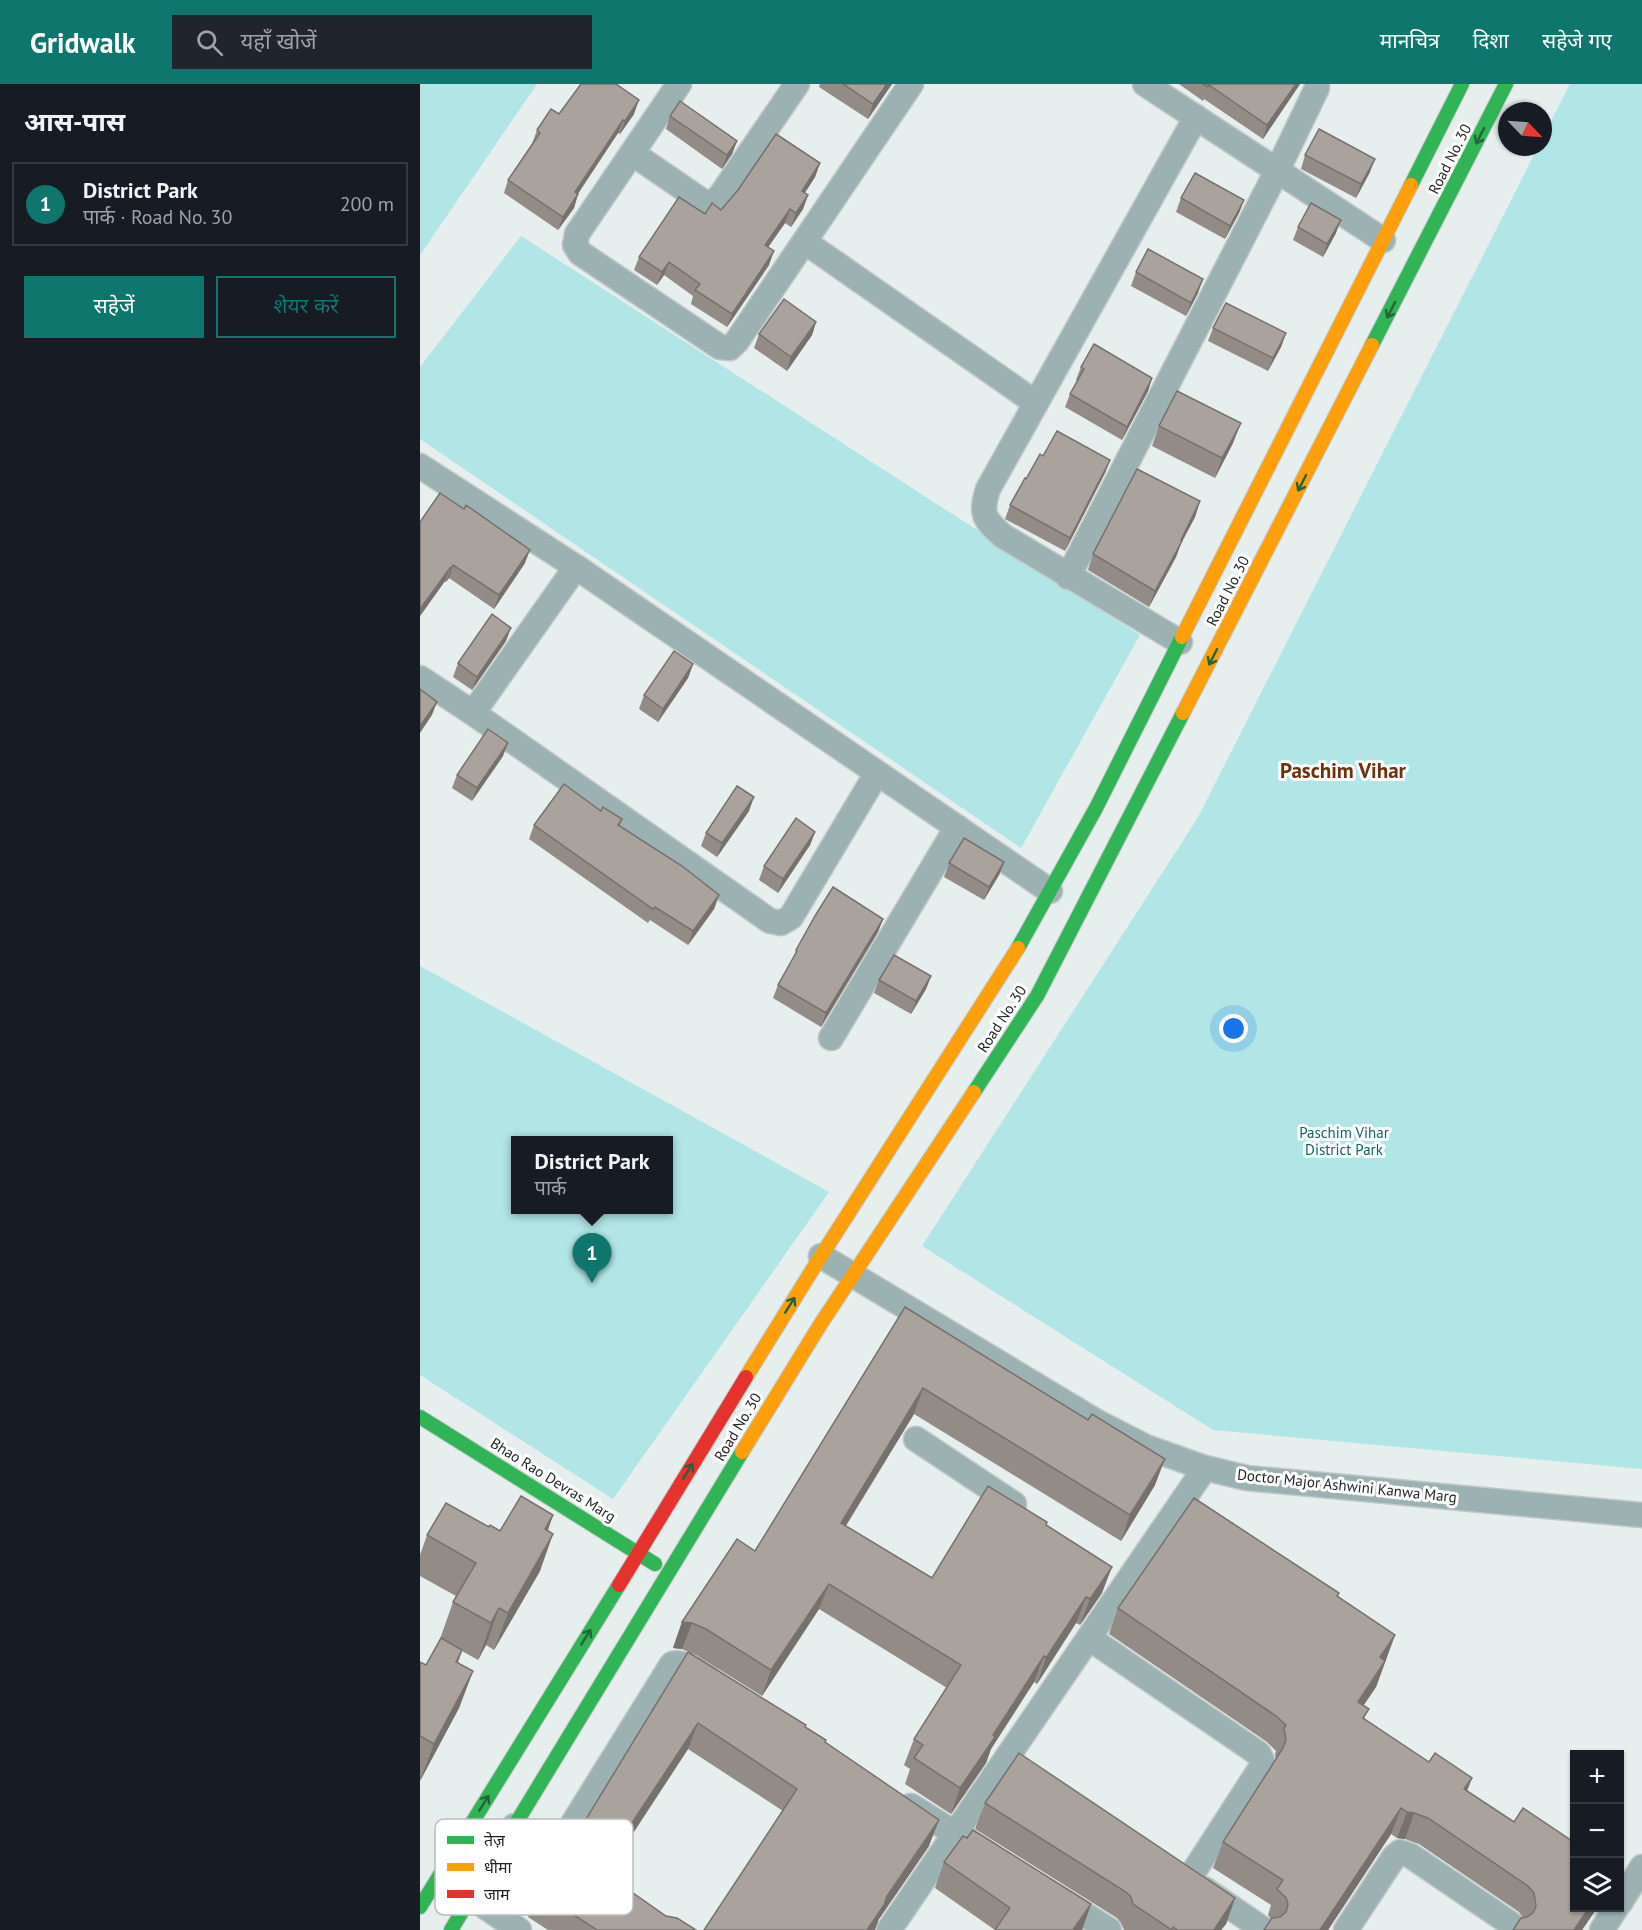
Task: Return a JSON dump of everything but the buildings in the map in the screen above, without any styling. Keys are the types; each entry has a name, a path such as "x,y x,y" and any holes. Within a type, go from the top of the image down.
{"street":[{"path":"679,84 577,234 575,245 580,253 720,347 730,348 737,341 911,84"},
{"path":"632,153 702,201 708,203 714,201 721,195 797,84"},
{"path":"1145,84 1383,240"},
{"path":"1068,577 1277,171 1317,84"},
{"name":"Road No. 30","path":"474,1819 820,1256 1015,954 1096,808 1462,84"},
{"name":"Road No. 30","path":"518,1819 852,1275 1037,996 1506,84"},
{"path":"1180,642 1003,536 986,521 983,504 988,489 1196,117"},
{"path":"804,242 1036,403"},
{"path":"420,466 576,567 1050,891"},
{"path":"473,713 576,567"},
{"path":"420,678 770,921 781,924 791,917 877,773"},
{"path":"831,1038 957,827"},
{"name":"Doctor Major Ashwini Kanwa Marg","path":"820,1256 1099,1423 1146,1447 1205,1468 1247,1478 1642,1515"},
{"name":"Bhao Rao Devras Marg","path":"420,1417 668,1573"},
{"path":"916,1439 1032,1516"},
{"path":"890,1930 955,1834 1017,1763 1089,1638 1119,1574 1205,1468"},
{"path":"1089,1638 1259,1754 1262,1766 1179,1872 1264,1930"},
{"path":"576,1819 672,1664 677,1662 689,1667 728,1691"},
{"path":"896,1797 1003,1864"},
{"path":"1346,1930 1394,1857 1400,1852 1411,1856 1511,1924 1513,1930"},
{"path":"1624,1896 1642,1867"},
{"name":"Road No. 30","path":"420,1907 435,1883"},
{"path":"1042,1888 1109,1930"},
{"path":"1602,1930 1613,1912"},
{"name":"Road No. 30","path":"451,1930 460,1915"},
{"path":"497,1915 519,1930"}],"green space":[{"path":"420,84 537,84 420,255"},
{"name":"Paschim Vihar District Park","path":"1570,84 1642,84 1642,1469 1213,1430 922,1246 1197,819 1533,156 1552,156 1552,119"},
{"path":"521,236 1140,635 1021,848 420,439 420,367"},
{"path":"420,966 829,1192 613,1499 420,1375"}],"traffic: fast":[{"path":"1411,185 1462,84"},
{"path":"1372,345 1506,84"},
{"path":"1018,948 1096,808 1182,637"},
{"path":"974,1092 1037,996 1183,713"},
{"path":"420,1417 655,1564"},
{"path":"519,1819 742,1452"},
{"path":"474,1819 619,1585"},
{"path":"420,1907 435,1883"},
{"path":"451,1930 460,1915"}],"traffic: slow":[{"path":"1182,637 1411,185"},
{"path":"1183,713 1372,345"},
{"path":"746,1377 1018,948"},
{"path":"742,1452 820,1325 974,1092"}],"traffic: jam":[{"path":"619,1585 746,1377"}],"place":[{"name":"District Park","path":"592,1283"}],"district":[{"name":"Paschim Vihar","path":"1343,771"}]}
